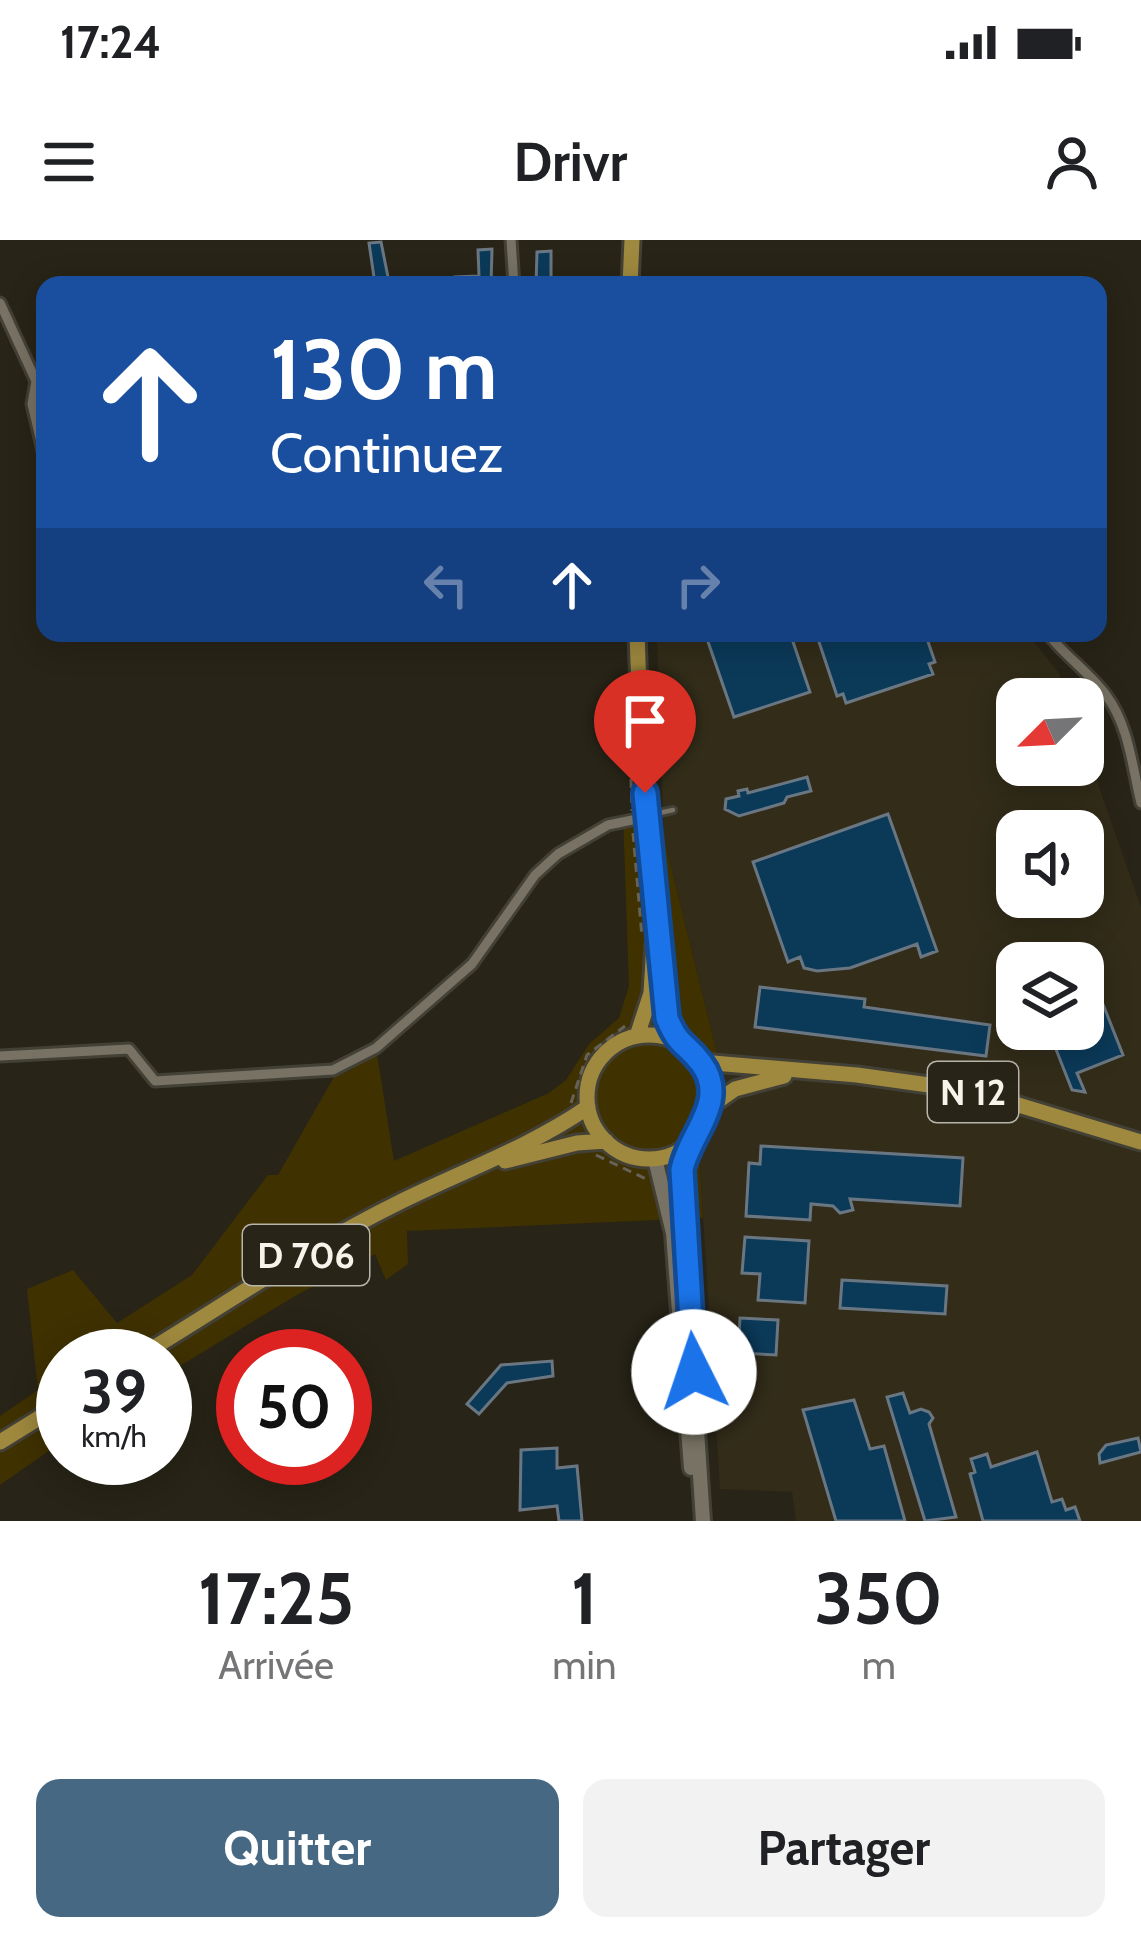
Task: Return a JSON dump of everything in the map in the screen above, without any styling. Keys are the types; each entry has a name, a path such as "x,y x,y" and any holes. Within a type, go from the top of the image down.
{"main road":[{"path":"630,276 632,240"},
{"path":"637,642 640,819 663,952 664,1004 676,1041"},
{"path":"633,1029 676,1041 708,1076 710,1106 702,1129 686,1147 655,1159 620,1152 606,1142 588,1107 594,1067 633,1029 651,993 656,932 653,875"},
{"name":"N 12","path":"700,1062 922,1082 972,1091 1141,1142"},
{"name":"N 12","path":"710,1106 735,1089 799,1072"},
{"name":"D 706","path":"185,1329 338,1236 588,1107"},
{"name":"D 706","path":"479,1167 577,1143 606,1142"},
{"path":"686,1147 682,1203 699,1521"},
{"path":"655,1159 674,1233 699,1521"},
{"path":"0,1442 36,1420"}],"street":[{"path":"512,240 514,276"},
{"path":"0,303 36,371"},
{"path":"1054,642 1104,692 1126,734 1141,803"},
{"path":"1126,734 1141,729"},
{"path":"0,1056 129,1049 154,1082 333,1070 376,1048 472,964 535,875 558,854 608,825 640,819"}],"lane":[{"path":"640,819 673,810"}],"path":[{"path":"630,769 640,819 641,941"},
{"path":"572,1118 569,1107 587,1055 633,1029"},
{"path":"577,1143 585,1156 596,1154 647,1180"}],"shaded area":[{"path":"657,642 1034,642 1061,678 996,678 996,786 1099,786 1141,907 1141,1521 796,1521 792,1492 720,1489 699,1151 729,1102 664,838"},
{"path":"623,815 664,838 729,1102 699,1151 703,1218 407,1231 408,1264 386,1280 375,1254 241,1329 216,1329 216,1344 192,1359 192,1329 36,1329 36,1372 27,1289 73,1270 117,1323 192,1275 268,1175 278,1175 335,1075 351,1070 376,1048 394,1161 549,1093 566,1080 589,1044 619,1018 629,986"},
{"path":"36,1391 36,1460 0,1485 0,1416"}],"building":[{"path":"381,242 388,276 374,276 369,243"},
{"path":"492,249 491,276 479,276 478,250"},
{"path":"551,251 551,276 536,276 537,252"},
{"path":"708,642 793,642 810,692 734,717"},
{"path":"819,642 928,642 935,662 929,664 933,674 846,703 843,694 837,696"},
{"path":"807,777 811,791 787,797 784,803 739,816 725,809 726,799 739,796 738,791 747,789 748,793"},
{"path":"888,814 937,951 921,957 917,944 850,968 817,971 804,968 800,957 788,962 753,862"},
{"path":"760,987 865,999 864,1007 990,1025 986,1056 755,1027"},
{"path":"1104,1007 1123,1055 1077,1073 1085,1092 1072,1090 1056,1050 1104,1050"},
{"path":"761,1146 963,1158 960,1206 850,1199 853,1210 840,1213 833,1206 811,1204 810,1220 746,1216 749,1163 760,1164"},
{"path":"745,1237 809,1241 805,1303 758,1300 760,1274 742,1273"},
{"path":"842,1280 947,1286 945,1314 840,1308"},
{"path":"740,1318 778,1320 776,1355 738,1353"},
{"path":"552,1361 553,1376 507,1383 479,1414 467,1404 501,1365"},
{"path":"903,1393 910,1413 921,1409 933,1418 929,1424 956,1517 925,1521 887,1397"},
{"path":"854,1400 870,1449 884,1446 905,1521 836,1521 803,1410"},
{"path":"1138,1438 1141,1452 1100,1463 1099,1454 1106,1445"},
{"path":"557,1448 557,1468 577,1466 582,1521 559,1521 557,1506 520,1510 521,1450"},
{"path":"1037,1452 1052,1502 1062,1499 1066,1510 1075,1507 1080,1521 983,1521 970,1474 975,1472 971,1459 987,1454 991,1467"}],"route":[{"path":"645,793 667,1018 676,1041 700,1062 711,1090 702,1129 686,1147 682,1170 694,1372"}]}
